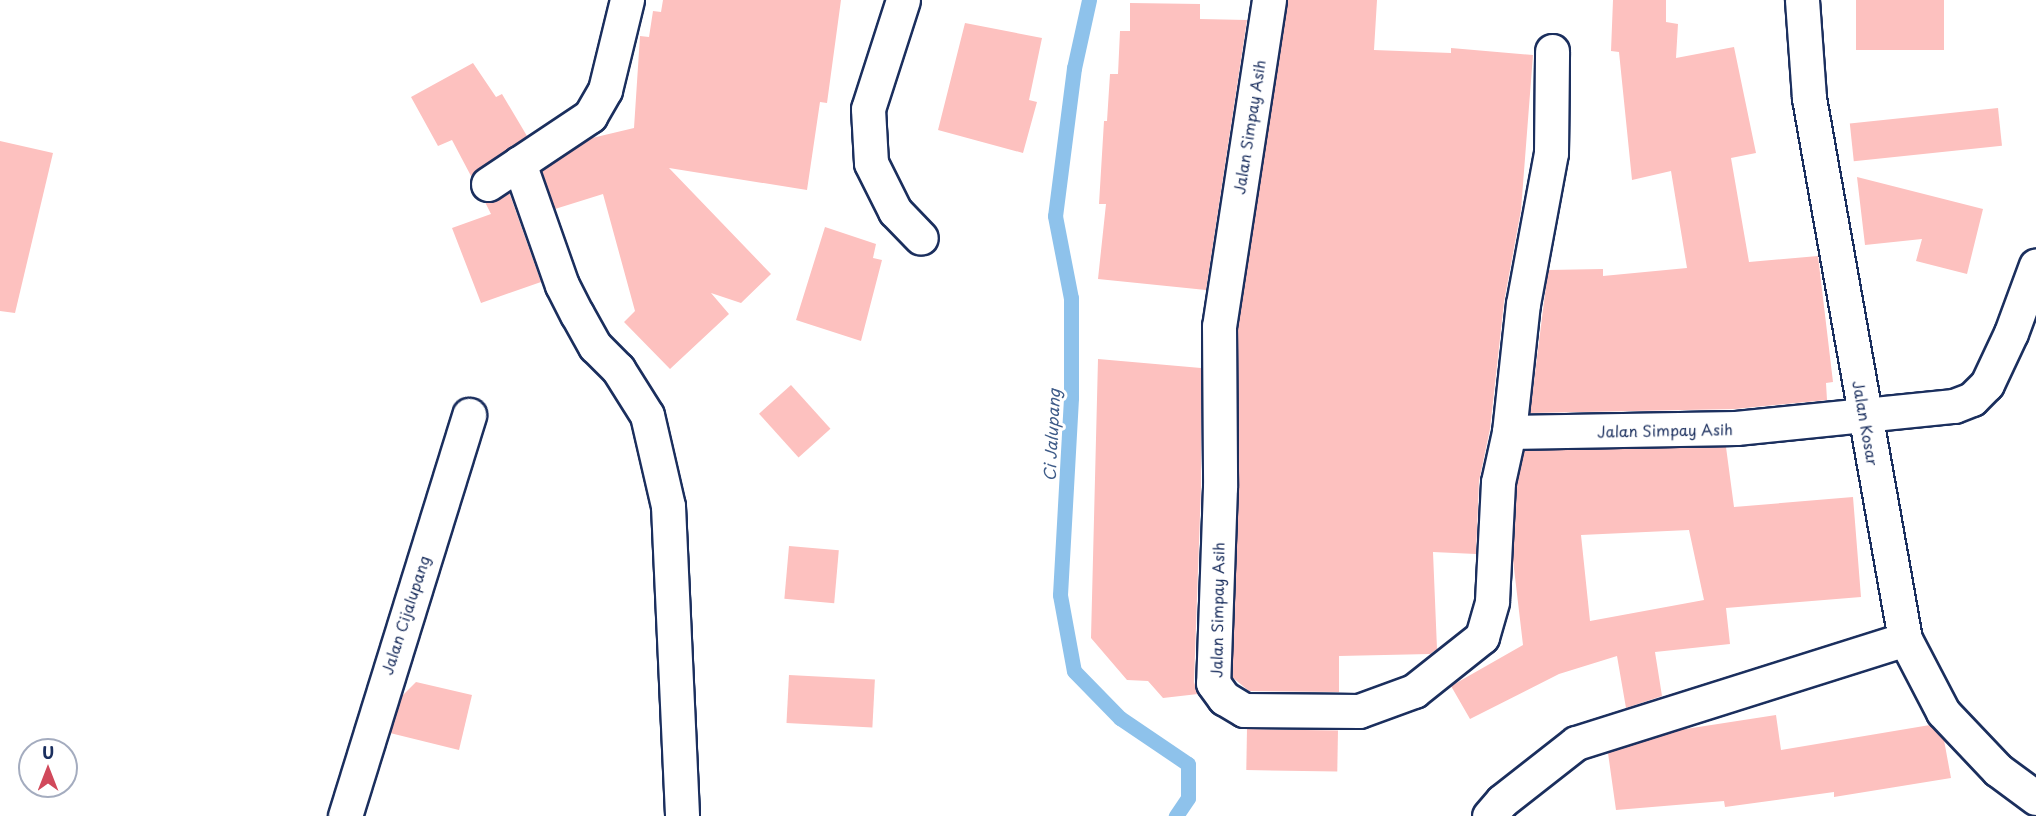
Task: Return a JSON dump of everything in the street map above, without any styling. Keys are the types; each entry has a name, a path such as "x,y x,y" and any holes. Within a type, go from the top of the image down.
{"street":[{"path":"488,184 590,116 605,90 627,0"},
{"path":"903,0 867,109 871,163 895,211 921,238"},
{"name":"Jalan Simpay Asih","path":"1269,0 1219,326 1220,487 1213,683 1224,698 1244,710 1359,711 1414,691 1482,637 1492,601 1498,482 1509,432 1736,428 1864,412 1924,411 1972,399 1987,384 2011,333 2036,265"},
{"name":"Jalan Kosar","path":"1802,0 1809,98 1905,639 1943,712 1998,770 2036,798"},
{"path":"1509,432 1523,304 1551,153 1552,51"},
{"path":"519,163 562,285 577,314 647,415 668,506 682,816"},
{"name":"Jalan Cijalupang","path":"345,816 469,415"},
{"path":"1489,816 1502,801 1576,743 1905,639"}],"building":[{"path":"663,0 841,0 827,103 820,102 807,190 669,168 771,274 741,303 711,293 729,314 670,369 624,322 635,311 603,194 555,209 542,171 592,138 634,128 640,36 649,37 653,11 661,12"},
{"path":"1287,0 1377,0 1374,50 1451,53 1451,48 1533,55 1521,210 1504,302 1490,429 1479,481 1476,554 1433,552 1437,649 1430,654 1339,656 1339,692 1249,691 1232,677 1239,488 1238,327"},
{"path":"1613,0 1666,0 1666,22 1678,24 1676,58 1734,47 1756,153 1731,158 1749,262 1818,256 1833,382 1826,383 1827,400 1735,409 1530,413 1548,270 1603,269 1603,276 1687,268 1671,171 1632,180 1619,52 1611,51"},
{"path":"1856,0 1944,0 1944,50 1856,50"},
{"path":"1130,3 1200,4 1200,19 1247,20 1206,290 1098,279 1106,204 1099,204 1104,121 1107,121 1110,74 1118,74 1120,31 1130,31"},
{"path":"965,23 1042,38 1029,100 1037,102 1023,153 938,130"},
{"path":"473,63 496,97 502,94 527,136 471,176 452,140 438,146 411,97"},
{"path":"1998,108 2002,146 1854,161 1850,124"},
{"path":"0,141 53,153 15,313 0,311"},
{"path":"1857,177 1983,209 1967,274 1916,261 1922,239 1865,245"},
{"path":"509,192 541,282 481,303 452,228 491,214 485,202"},
{"path":"825,227 876,244 873,258 882,260 861,341 796,320"},
{"path":"1098,359 1201,368 1201,487 1194,682 1198,694 1163,698 1148,681 1127,680 1091,638"},
{"path":"791,385 830,429 799,458 759,414"},
{"path":"1726,447 1734,507 1853,497 1861,597 1726,608 1730,644 1655,652 1662,696 1626,708 1617,656 1559,674 1470,719 1451,686 1523,645 1513,560 1517,484 1524,450","holes":["1689,530 1704,600 1590,621 1581,535"]},
{"path":"789,546 839,550 834,603 784,599"},
{"path":"789,675 875,680 872,727 786,723"},
{"path":"416,682 472,695 459,750 390,733 402,696"},
{"path":"1776,715 1781,750 1930,725 1944,740 1951,778 1834,797 1834,792 1725,807 1724,801 1616,810 1608,753 1679,730"},
{"path":"1247,729 1338,731 1337,772 1246,770"}],"waterway":[{"name":"Ci Jalupang","path":"1089,0 1074,68 1055,216 1071,298 1071,398 1060,595 1074,671 1120,718 1188,764 1188,798 1176,816"}]}
